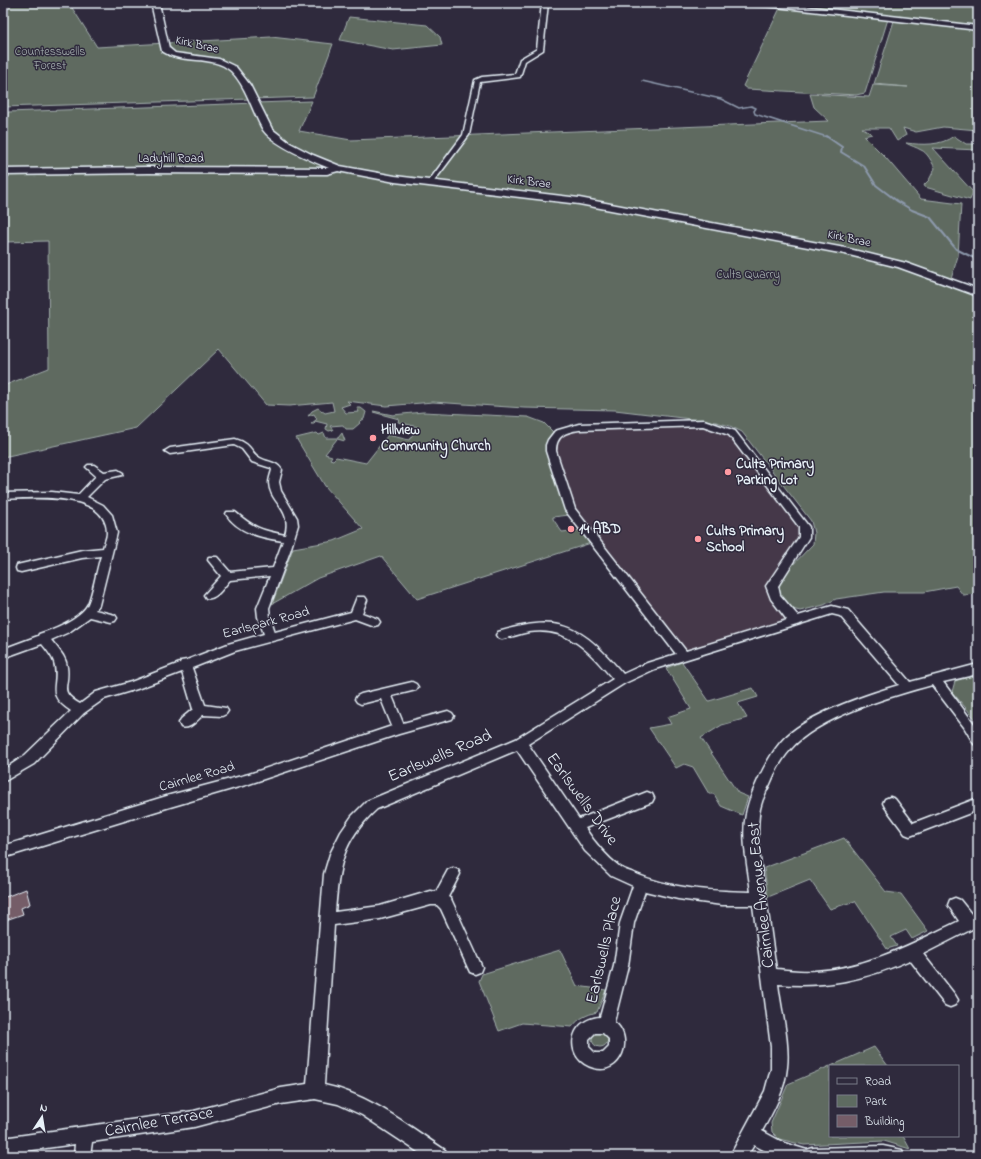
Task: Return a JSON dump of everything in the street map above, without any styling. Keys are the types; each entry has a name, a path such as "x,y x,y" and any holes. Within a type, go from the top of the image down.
{"street":[{"name":"Kirk Brae","path":"155,3 165,49 173,55 216,61 233,69 250,90 268,130 286,145 310,157 338,168 394,179 586,202 845,251 902,265 978,293"},
{"path":"430,183 466,135 477,82 482,79 518,76 522,60 540,50 545,3"},
{"path":"739,3 776,5 978,28"},
{"name":"Ladyhill Road","path":"3,172 140,170 327,171 338,168"},
{"path":"684,655 570,510 551,451 551,443 560,431 579,427 704,423 732,433 804,527 804,537 772,586 775,596 794,620"},
{"path":"170,451 189,453 234,442 242,444 247,448 255,460 274,466 277,470 274,482 276,491 292,518 294,525 263,608 264,617 271,637"},
{"path":"91,467 102,476"},
{"path":"81,498 102,476 118,473"},
{"path":"3,496 59,496 81,498 106,511 112,524 112,533 108,551 95,598 88,612 75,623 3,654"},
{"path":"231,514 247,528 267,535 289,539"},
{"path":"21,568 82,554 108,551"},
{"path":"213,560 227,576"},
{"path":"210,595 227,576 277,572"},
{"path":"361,600 356,615 374,622"},
{"name":"Earlswells Road","path":"315,1091 332,874 336,857 342,842 359,816 372,805 520,743 621,680 651,666 794,620 832,610 844,613 908,688"},
{"path":"88,612 111,618"},
{"name":"Earlspark Road","path":"3,777 22,765 39,751 80,710 100,695 133,686 185,664 232,647 356,615"},
{"path":"502,635 530,628 553,628 575,635 594,649 621,680"},
{"path":"43,637 59,659 61,667 60,692 64,700 80,710"},
{"path":"185,664 200,710"},
{"name":"Cairnlee Avenue East","path":"738,1156 774,1088 780,1068 779,1047 751,834 752,813 758,794 774,763 788,742 815,723 845,708 908,688 978,669"},
{"path":"935,681 968,723 978,740"},
{"path":"361,699 412,687"},
{"path":"385,694 399,729"},
{"path":"185,723 200,710 222,711"},
{"name":"Cairnlee Road","path":"3,852 249,778 399,729 448,716"},
{"name":"Earlswells Drive","path":"520,743 590,847 616,872 641,883 678,892 722,898 759,899"},
{"path":"576,826 647,798"},
{"path":"890,803 910,830 978,804"},
{"path":"440,899 453,874"},
{"name":"Earlswells Place","path":"605,1026 614,999 621,966 627,924 641,883"},
{"path":"328,919 352,918 375,914 430,898 440,899 446,904 474,967"},
{"path":"769,976 820,978 856,973 912,951 974,921 955,905"},
{"path":"912,951 950,1000"},
{"path":"315,1091 339,1096 368,1109 440,1156"},
{"name":"Cairnlee Terrace","path":"3,1146 194,1119 281,1096 315,1091"},
{"path":"82,1156 84,1134"},
{"path":"751,1134 781,1150 801,1156"},
{"path":"813,1156 883,1154 896,1156"}],"shaded area":[{"name":"Cults Primary School","path":"704,423 724,429 806,531 773,583 794,620 683,655 581,525 551,451 555,436 569,428"}],"green space":[{"name":"Countesswells Forest","path":"3,3 69,3 97,47 271,37 333,44 313,97 3,107"},
{"path":"777,3 978,3 978,27"},
{"path":"780,8 888,19 865,93 856,95 747,89 743,86"},
{"path":"349,17 427,25 440,37 442,45 393,50 340,40"},
{"name":"Cults Quarry","path":"894,21 978,30 978,93 976,93 978,94 978,130 943,127 916,132 903,128 906,135 897,141 889,128 862,128 872,134 864,136 886,158 921,199 961,204 958,256 951,279 978,291 978,594 963,595 956,586 924,592 884,592 836,599 824,605 800,611 789,608 779,595 780,578 813,544 814,533 811,521 742,432 730,426 716,422 615,410 524,408 433,402 386,406 347,401 350,404 341,407 346,413 359,412 357,408 361,408 366,412 364,419 353,429 346,429 343,425 330,426 333,430 329,431 326,429 327,424 315,421 314,424 311,424 317,419 314,414 308,416 312,411 318,408 325,413 334,411 332,402 289,406 266,405 219,349 136,428 3,457 3,386 49,368 48,241 3,242 3,171 5,170 8,112 312,101 299,131 351,140 829,121 814,107 810,94 869,97 873,85 908,87 874,84"},
{"path":"954,136 966,144 978,144 978,150 933,148 973,192 970,200 925,187 924,185 929,180 935,168 923,151 906,143 937,143 943,142"},
{"path":"373,411 393,415 423,412 528,417 544,423 553,432 548,439 546,450 569,515 553,517 553,519 562,532 581,530 591,543 417,599 381,556 318,578 272,604 293,548 334,541 363,529 325,486 296,438 317,433 319,435 324,433 326,438 338,438 342,433 345,441 337,439 325,454 332,456 330,459 333,460 336,457 366,463 388,435 409,440 418,427 398,422 399,419"},
{"path":"682,662 709,701 753,688 758,697 738,703 747,718 722,725 701,738 738,793 748,797 742,815 721,806 714,794 709,794 693,767 684,764 676,768 649,728 671,724 667,717 691,709 666,668"},
{"path":"978,674 978,722 952,692 955,681"},
{"path":"844,838 886,892 901,894 928,931 912,939 906,930 891,937 897,946 887,949 855,901 830,909 810,880 768,897 764,868"},
{"path":"560,950 577,986 606,990 597,1012 583,1017 572,1027 522,1023 499,1031 479,981 482,974"},
{"path":"597,1031 603,1031 608,1036 606,1045 603,1047 597,1047 592,1042 592,1036"},
{"path":"874,1047 887,1065 833,1065"},
{"path":"829,1066 829,1137 904,1137 910,1149 884,1141 804,1145 779,1139 772,1132 771,1123 788,1084"}],"building":[{"path":"26,889 30,904 21,908 23,914 3,921 3,898"}],"waterway":[{"path":"642,81 721,99 739,108 751,106 756,108 754,111 755,114 827,137"},
{"path":"826,136 842,147 841,152 864,166 876,185 912,210 930,217 956,249 978,260"}],"place":[{"name":"Hillview Community Church","path":"373,438"},
{"name":"Cults Primary Parking Lot","path":"728,472"},
{"name":"14 ABD","path":"571,529"},
{"name":"Cults Primary School","path":"698,539"}]}
